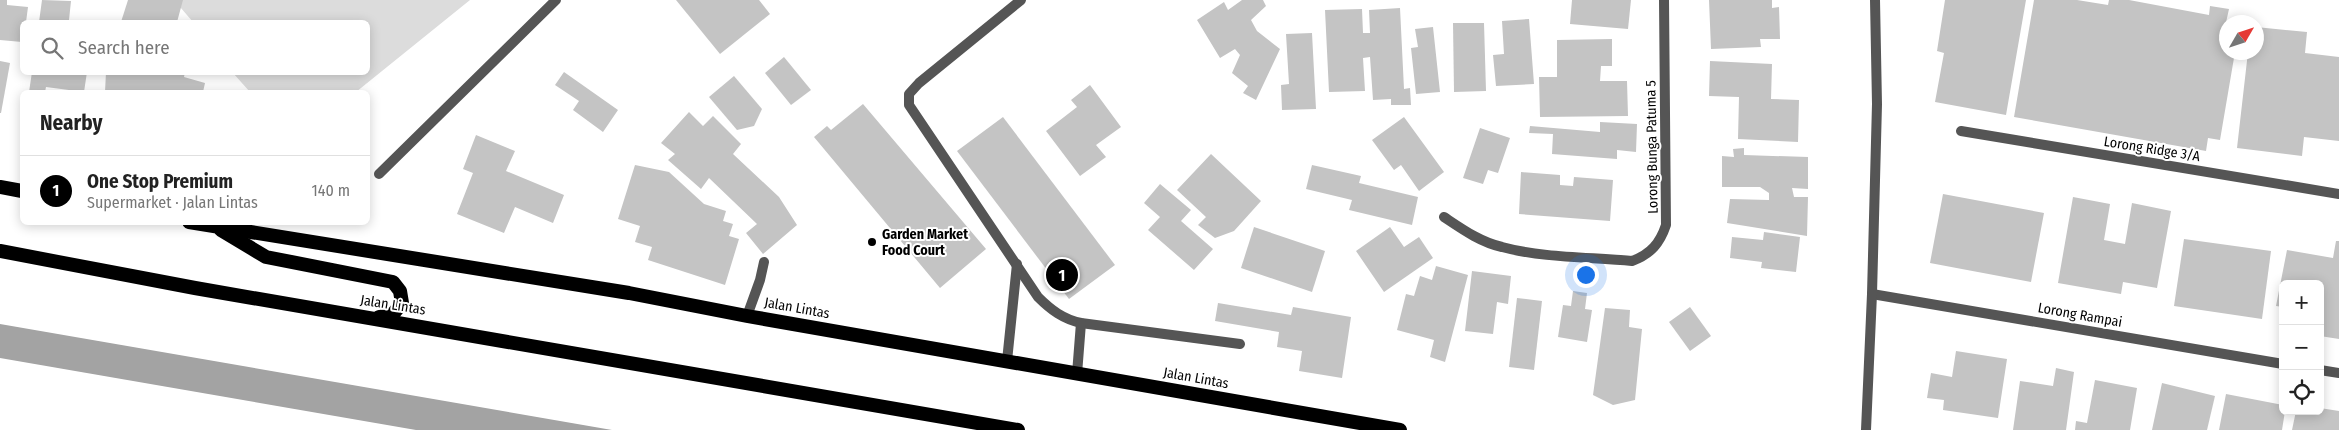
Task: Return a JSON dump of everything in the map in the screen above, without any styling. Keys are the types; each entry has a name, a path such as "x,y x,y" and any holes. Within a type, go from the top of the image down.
{"highway":[{"path":"0,187 20,191"},
{"name":"Jalan Lintas","path":"208,225 600,288 747,316 1400,430"},
{"path":"214,226 266,257 392,282 400,291 402,303 393,314 373,318"},
{"name":"Jalan Lintas","path":"0,251 195,288 1018,430"}],"street":[{"path":"379,174 556,0"},
{"path":"1020,0 919,83 909,94 909,105 1018,264 1038,297 1052,312 1081,323 1240,344"},
{"name":"Lorong Bunga Patuma 5","path":"1444,217 1478,238 1501,247 1527,252 1632,261 1646,256 1655,247 1666,225 1664,0"},
{"path":"1866,430 1877,104 1875,0"},
{"name":"Lorong Ridge 3/A","path":"1960,131 2339,194"},
{"path":"747,316 760,280 764,262"},
{"path":"1007,361 1018,264"},
{"name":"Lorong Rampai","path":"1872,294 2279,363"},
{"path":"1077,374 1081,323"},
{"path":"2324,371 2339,373"}],"shaded area":[{"path":"174,0 470,0 358,90 248,90 235,75 370,75 370,20 191,20"},
{"path":"0,324 612,430 416,430 0,358"}],"building":[{"path":"0,0 7,0 7,5 28,7 26,20 20,20 20,42 0,40"},
{"path":"42,0 71,1 69,20 39,20"},
{"path":"128,0 183,0 178,20 122,20"},
{"path":"676,0 759,0 770,14 720,54"},
{"path":"1242,0 1263,0 1266,6 1251,20 1257,31 1280,49 1256,100 1243,93 1248,86 1232,73 1240,55 1235,49 1220,58 1197,20 1224,2 1228,10"},
{"path":"1572,0 1631,0 1628,29 1570,24"},
{"path":"1709,0 1772,0 1772,8 1779,7 1780,39 1760,39 1761,47 1711,49"},
{"path":"1945,0 2026,0 2006,115 1935,102 1944,53 1937,51"},
{"path":"2034,0 2077,0 2108,5 2109,0 2129,0 2209,15 2210,6 2229,9 2228,15 2219,15 2219,60 2234,60 2220,140 2208,138 2206,151 2014,117"},
{"path":"1400,8 1404,89 1410,88 1411,105 1391,105 1391,99 1373,100 1370,57 1363,58 1365,91 1329,92 1325,10 1362,9 1363,33 1370,33 1369,10"},
{"path":"1529,19 1534,84 1496,86 1493,55 1504,54 1502,21"},
{"path":"1453,23 1484,23 1486,91 1454,92"},
{"path":"1433,27 1440,92 1416,94 1411,48 1418,47 1415,29"},
{"path":"2264,28 2307,32 2305,53 2339,57 2339,141 2304,137 2302,156 2237,148 2247,60 2264,60"},
{"path":"1312,33 1316,109 1282,110 1281,85 1289,84 1286,34"},
{"path":"1612,39 1612,66 1601,66 1600,81 1627,81 1628,116 1540,117 1539,77 1557,77 1557,40"},
{"path":"784,57 811,90 791,105 765,73"},
{"path":"0,61 10,63 1,113 0,113"},
{"path":"1710,61 1772,64 1771,99 1799,100 1798,142 1738,139 1739,97 1709,96"},
{"path":"564,72 618,110 603,132 573,110 579,101 555,85"},
{"path":"32,75 87,75 84,90 46,87 45,90 29,90"},
{"path":"106,75 184,75 184,77 205,83 203,90 105,90"},
{"path":"734,76 762,109 754,126 737,130 709,97"},
{"path":"1090,85 1121,127 1096,145 1106,157 1080,176 1046,131 1077,107 1071,100"},
{"path":"863,104 986,249 940,288 814,137 827,126 831,130"},
{"path":"689,112 703,126 713,116 741,144 733,154 779,197 797,225 763,254 746,233 757,224 709,178 701,189 668,160 675,154 661,143"},
{"path":"1003,117 1115,265 1069,299 957,151"},
{"path":"1404,117 1444,172 1419,191 1401,165 1394,170 1372,140"},
{"path":"1600,122 1637,124 1636,152 1617,150 1617,159 1552,154 1553,134 1529,133 1530,126 1600,132"},
{"path":"1480,128 1510,138 1498,173 1488,170 1483,184 1463,178"},
{"path":"476,135 515,151 506,171 564,195 553,223 515,207 504,233 457,214 473,173 463,169"},
{"path":"1744,148 1744,155 1808,157 1808,189 1792,188 1794,197 1808,197 1807,236 1727,223 1730,199 1769,200 1769,193 1760,187 1722,187 1722,156 1734,157 1733,149"},
{"path":"1211,154 1261,201 1234,231 1215,238 1198,225 1206,217 1177,190"},
{"path":"635,165 669,172 704,204 726,211 723,221 733,224 729,236 739,239 725,285 648,260 652,247 635,242 640,226 618,219"},
{"path":"1312,165 1361,176 1359,183 1418,197 1412,225 1349,210 1352,200 1306,189"},
{"path":"1521,172 1560,175 1560,185 1573,186 1574,177 1613,180 1610,221 1519,214"},
{"path":"1160,184 1191,210 1181,221 1213,249 1194,270 1148,230 1160,217 1144,203"},
{"path":"1943,194 2044,213 2031,282 1930,263"},
{"path":"2073,197 2110,204 2104,240 2125,244 2132,203 2171,211 2157,288 2123,282 2121,294 2058,283"},
{"path":"1254,227 1325,251 1312,292 1241,268"},
{"path":"1390,227 1404,247 1419,237 1433,258 1384,292 1356,251"},
{"path":"1764,232 1800,237 1796,272 1761,268 1762,262 1730,258 1732,237 1763,240"},
{"path":"2184,239 2271,251 2262,319 2174,306"},
{"path":"2336,241 2339,241 2339,339 2324,337 2324,280 2281,280 2287,250 2333,258"},
{"path":"1436,266 1468,275 1445,362 1430,357 1434,340 1397,330 1406,294 1414,296 1420,276 1432,280"},
{"path":"1472,271 1511,276 1508,304 1497,302 1493,334 1465,331"},
{"path":"1573,291 1587,293 1585,309 1592,310 1587,342 1558,337 1563,305 1571,306"},
{"path":"2279,291 2279,306 2276,306"},
{"path":"1517,298 1542,301 1534,370 1509,367"},
{"path":"1218,303 1291,315 1293,307 1351,317 1342,378 1299,371 1302,351 1277,347 1279,332 1215,321"},
{"path":"1690,307 1711,336 1690,351 1669,322"},
{"path":"1605,308 1630,310 1629,327 1642,329 1635,400 1613,405 1593,395"},
{"path":"1956,351 2007,359 1998,418 1943,410 1944,400 1927,398 1931,373 1952,377"},
{"path":"2056,368 2074,372 2066,430 2013,430 2020,381 2053,386"},
{"path":"2095,380 2137,388 2130,430 2075,430 2076,421 2087,423"},
{"path":"2162,383 2215,396 2207,430 2152,430"},
{"path":"2226,394 2279,404 2279,415 2284,415 2282,430 2219,430"},
{"path":"2324,409 2339,411 2339,430 2292,430 2295,415 2324,415"}],"place":[{"name":"Garden Market Food Court","path":"872,242"},
{"name":"One Stop Premium","path":"1062,275"}]}
